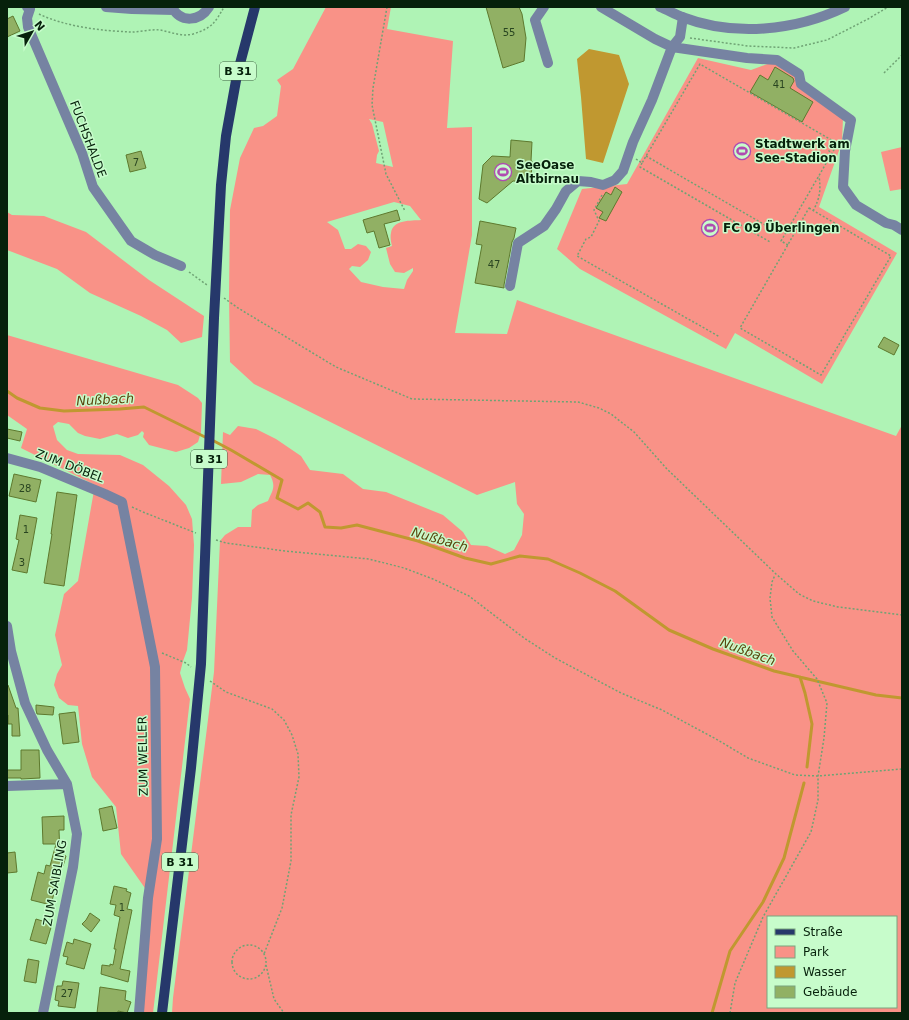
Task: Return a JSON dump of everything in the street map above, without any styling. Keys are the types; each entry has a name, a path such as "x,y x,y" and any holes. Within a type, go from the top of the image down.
{"main road":[{"name":"B 31","path":"162,1013 191,768 201,657 219,207 226,136 237,75 255,7"}],"street":[{"path":"106,7 132,9 173,8 179,15 192,19 205,13 209,7"},
{"path":"544,7 535,20 548,63"},
{"path":"601,7 655,39 672,47 747,58 777,60 799,74 801,84 851,120 845,151 843,187 856,205 886,223 894,225 902,230"},
{"path":"660,7 683,17 720,27 745,29 797,24 830,14 845,7"},
{"name":"FUCHSHALDE","path":"29,8 27,18 28,26 82,152 93,187 131,241 155,255 181,266"},
{"path":"510,286 518,243 544,226 566,191 578,182 590,182 603,185 615,180 622,172 672,47 680,37 683,17"},
{"name":"ZUM DÖBEL","path":"7,458 40,467 122,502"},
{"name":"ZUM WELLER","path":"122,502 155,667 158,839 148,898 138,1013"},
{"name":"ZUM SAIBLING","path":"7,626 11,651 25,703 47,750 67,784 77,834 73,867 43,1013"},
{"path":"7,786 67,784"}],"path":[{"path":"29,8 54,20 91,29 134,32 159,30 180,35 192,35 213,25 224,7"},
{"path":"387,7 373,88 372,105 386,174 405,211"},
{"path":"687,38 748,46 794,48 827,40 888,7"},
{"path":"884,73 902,55"},
{"path":"770,242 640,167 700,64 835,142 829,152 832,154"},
{"path":"788,245 781,241 837,145"},
{"path":"629,154 642,163"},
{"path":"646,156 780,233"},
{"path":"813,210 817,203 820,189 819,176"},
{"path":"609,182 594,210 599,221 591,237 586,239 578,256 720,337"},
{"path":"809,208 813,210 891,256 821,375 740,328 809,208"},
{"path":"238,308 336,367 412,399 578,402 599,408 610,414 634,432 668,469 776,574 799,594 813,601 838,607 902,615"},
{"path":"122,502 198,534"},
{"path":"213,538 226,543 285,551 369,559 404,568 433,579 469,596 524,638 555,658 621,693 662,710 716,738 748,758 795,775 818,776 902,769"},
{"path":"730,1013 735,983 762,917 811,832 818,800 818,776 824,738 827,703 817,679 793,651 772,616 770,598 772,582 776,574"},
{"path":"151,648 186,663"},
{"path":"226,692 272,709 284,720 292,735 298,754 298,777 291,815 291,861 282,908 264,954"},
{"path":"266,965 265,970 261,975 256,978 245,979 236,973 232,962 235,952 245,945 256,946 261,949 266,959 274,999 284,1013"}],"green space":[{"path":"326,7 391,7 387,29 453,41 447,128 472,127 472,235 455,333 507,334 517,300 896,436 902,425 902,1013 172,1013 214,672 220,541 225,535 238,527 251,527 252,510 258,505 268,501 273,488 273,482 270,475 258,474 241,482 221,484 223,432 230,435 238,426 256,429 276,439 301,456 310,470 343,474 363,489 386,492 443,515 463,532 471,545 487,546 505,554 514,550 522,535 524,514 517,504 515,482 477,495 254,384 230,362 230,210 240,158 254,128 263,126 277,116 281,86 277,80 293,69","holes":["369,119 383,122 393,167 376,163 379,151 372,124","394,202 410,206 421,220 408,221 395,225 392,228 392,246 386,248 390,264 395,272 404,273 413,268 404,289 383,287 361,282 349,269 352,266 360,267 368,260 371,252 366,246 358,244 351,249 345,249 338,230 327,222"]},
{"name":"FC 09 Überlingen","path":"698,58 751,70 773,62 797,76 843,118 842,142 819,207 897,253 822,384 735,333 726,349 580,269 557,249 582,189 627,184"},
{"path":"902,147 902,189 890,191 881,152"},
{"path":"7,212 12,215 44,216 86,232 149,280 204,316 202,337 181,343 167,330 141,316 90,293 57,269 7,250"},
{"path":"7,335 178,385 198,398 202,403 201,432 198,442 189,448 176,452 149,445 143,437 144,433 142,431 138,435 128,438 117,434 100,439 78,433 69,424 58,422 53,426 57,440 67,450 78,454 120,455 143,465 169,486 186,505 192,519 194,545 192,598 187,650 180,673 190,699 153,1013 141,1013 147,891 121,854 116,807 92,777 82,744 78,706 68,705 59,698 54,685 57,674 62,665 55,635 64,594 78,581 95,485 21,448 27,429 7,415"}],"water":[{"path":"589,49 619,55 629,84 603,163 586,159 577,59"}],"building":[{"path":"486,7 519,7 522,14 526,38 524,61 503,68"},
{"path":"13,16 20,31 7,37 7,19"},
{"path":"775,67 793,78 794,81 790,88 813,102 802,122 750,92 760,75 768,80"},
{"path":"511,140 532,142 531,182 513,181 487,203 479,199 483,165 492,156 510,157"},
{"path":"141,151 146,168 130,172 126,155"},
{"path":"615,187 622,192 606,221 599,218 603,212 596,208 606,192 611,195"},
{"path":"397,210 400,220 384,224 390,245 379,248 374,231 367,233 363,220"},
{"path":"480,221 516,228 504,288 475,283 482,245 476,244"},
{"path":"884,337 899,345 894,355 878,347"},
{"path":"7,429 22,432 20,441 7,438"},
{"path":"14,474 41,480 36,502 9,496"},
{"path":"57,492 77,495 64,586 44,583"},
{"path":"20,515 37,518 27,573 12,570 19,540 16,539"},
{"path":"8,685 16,708 18,708 20,736 12,736 12,724 8,724"},
{"path":"36,705 54,707 53,715 37,714"},
{"path":"75,712 79,742 63,744 59,714"},
{"path":"21,750 39,750 40,778 7,778 7,770 21,770"},
{"path":"112,806 117,828 103,831 99,809"},
{"path":"64,816 64,830 59,830 60,854 66,856 62,866 60,878 58,877 51,905 31,900 38,872 44,874 46,865 50,866 56,844 43,844 42,817"},
{"path":"15,852 17,872 7,873 7,853"},
{"path":"114,886 127,889 126,891 131,893 127,909 132,910 120,969 130,971 128,982 101,974 102,965 113,965 116,949 114,949 120,917 114,915 116,905 110,904"},
{"path":"90,913 100,920 91,932 82,924"},
{"path":"36,919 52,924 46,944 30,940"},
{"path":"74,939 91,944 84,969 66,964 68,957 63,956 67,942 73,944"},
{"path":"28,959 39,961 36,983 24,981"},
{"path":"63,981 79,983 75,1008 58,1006 59,1001 55,1000 57,986 62,986"},
{"path":"100,987 126,991 125,1000 131,1002 127,1013 118,1011 118,1013 97,1013"}],"waterway":[{"name":"Nußbach","path":"7,391 17,398 40,408 64,411 144,407 207,438"},
{"name":"Nußbach","path":"212,440 282,480 277,498 298,509 308,503 320,512 325,527 341,528 357,525 418,541 465,558 491,564 520,556 548,559 615,591 669,630 713,649 774,671 876,695 902,698"},
{"path":"800,677 812,724 807,767"},
{"path":"712,1013 730,951 763,902 784,858 804,783"}],"place":[{"name":"Stadtwerk am See-Stadion","path":"742,151"},
{"name":"SeeOase Altbirnau","path":"503,172"},
{"name":"FC 09 Überlingen","path":"710,228"}]}
